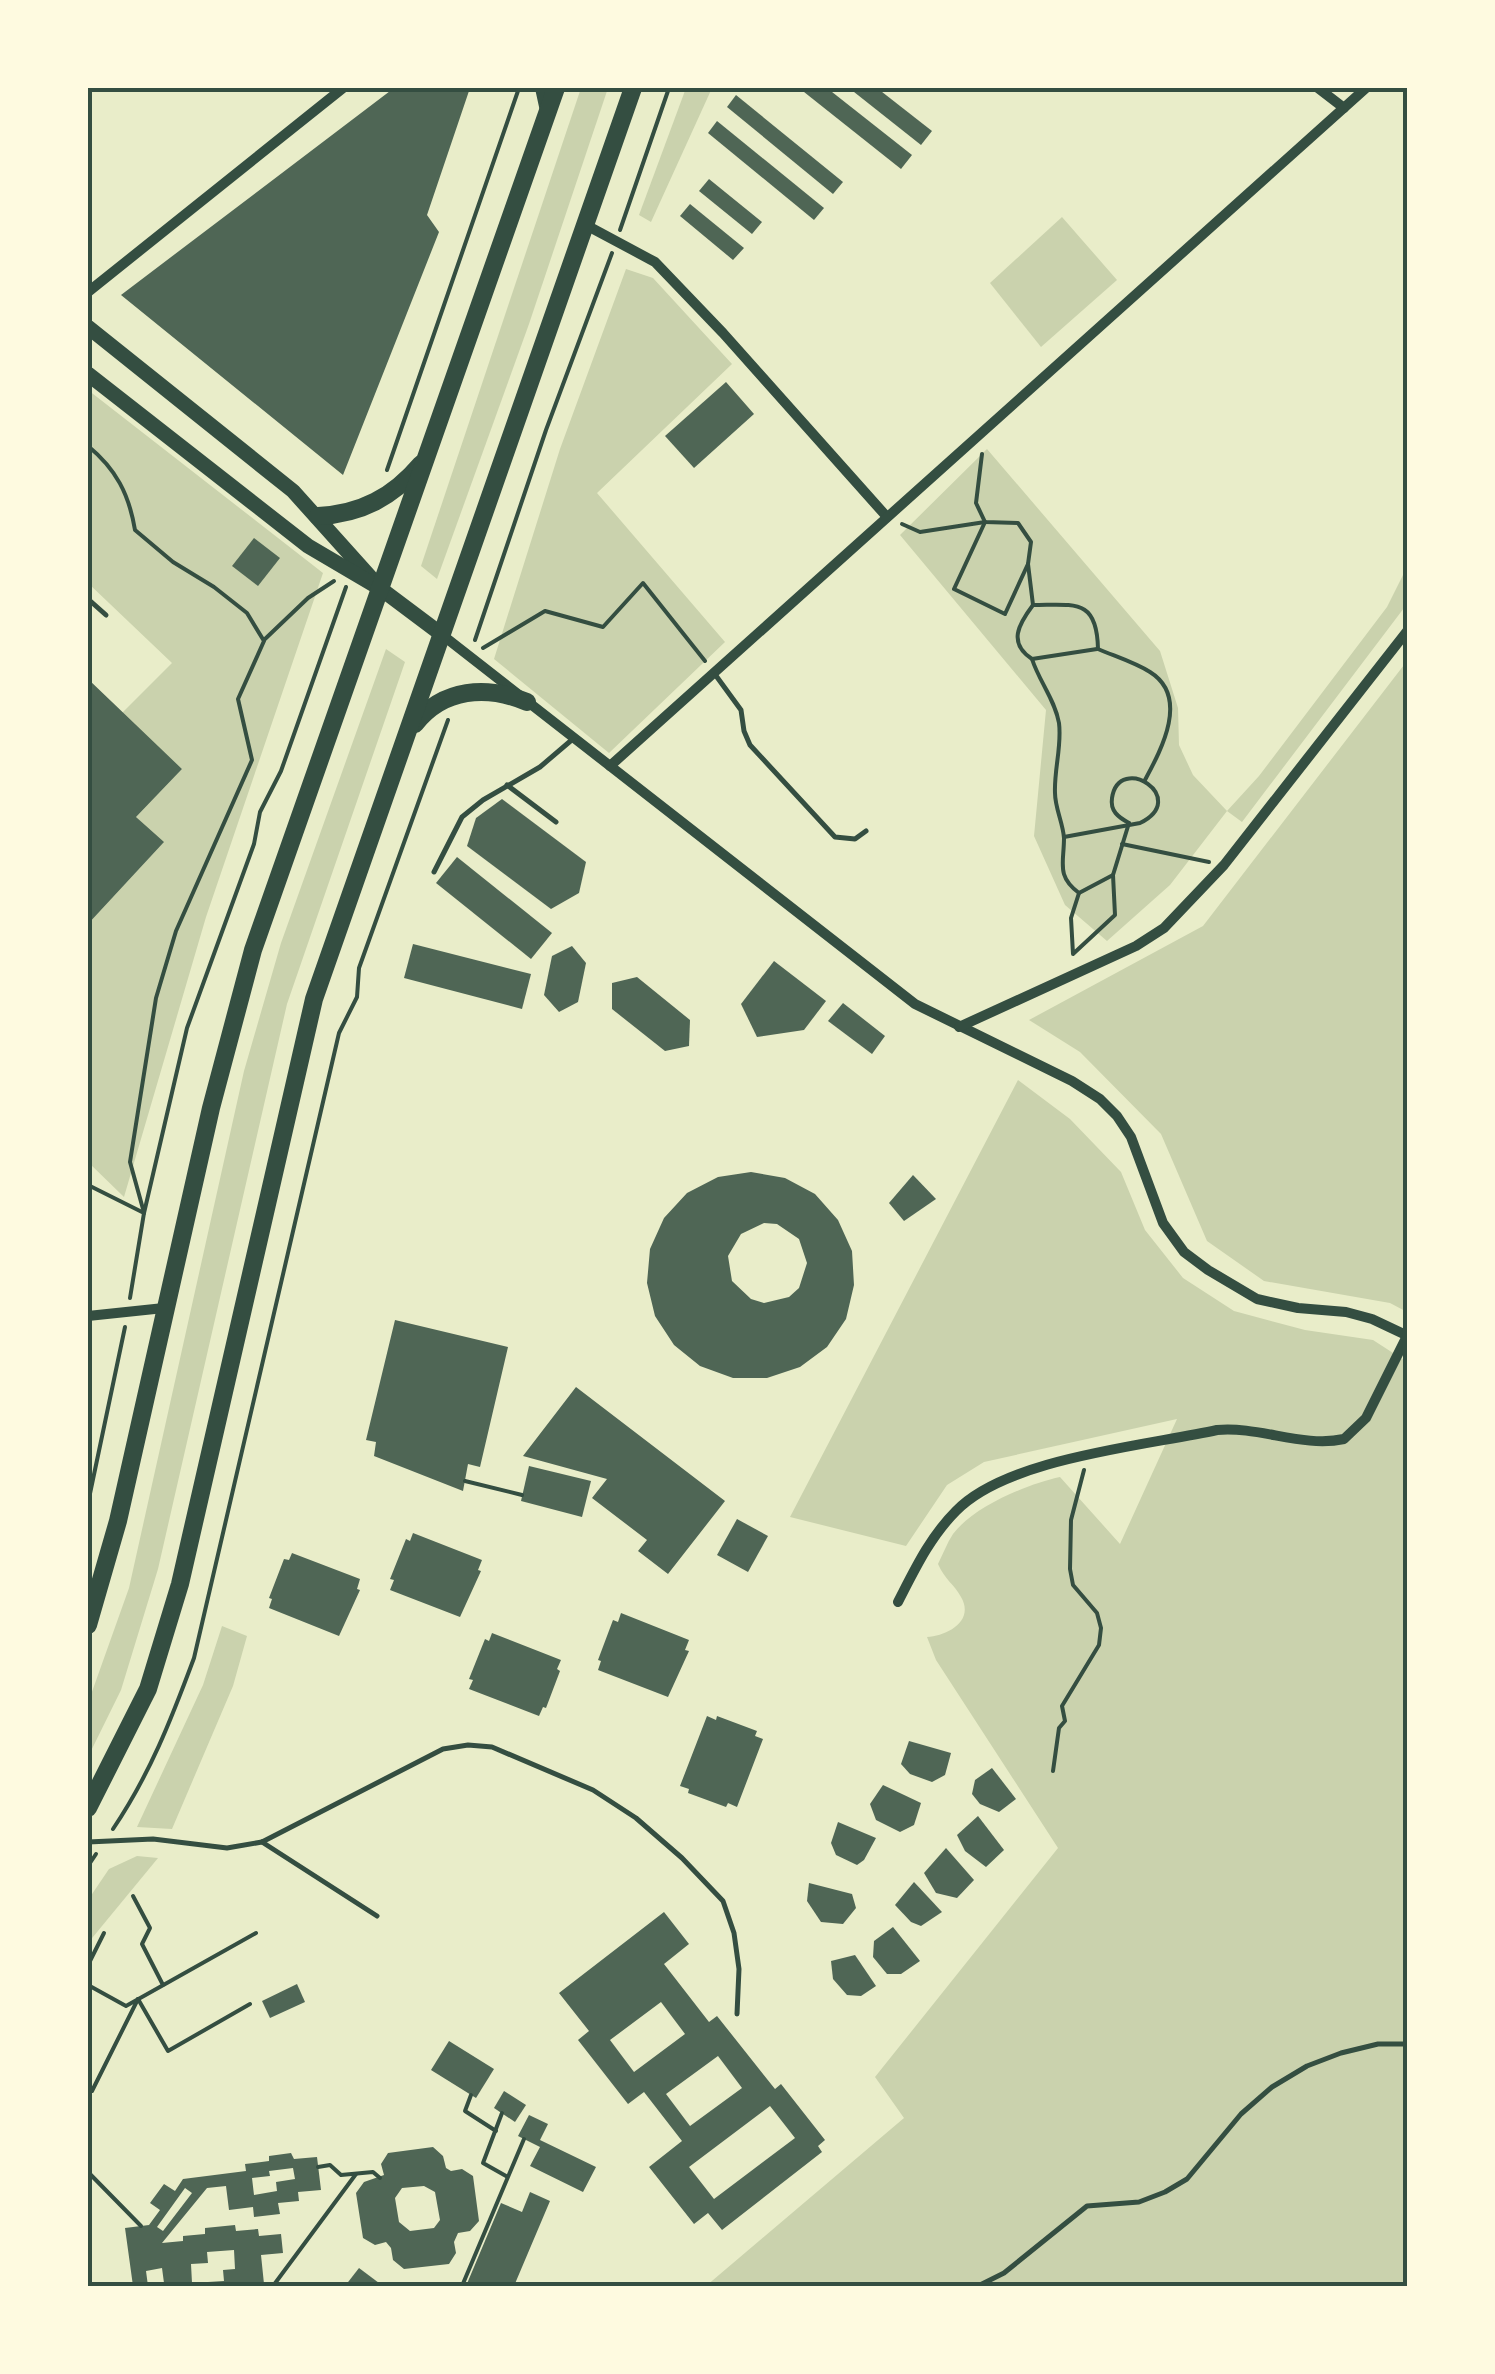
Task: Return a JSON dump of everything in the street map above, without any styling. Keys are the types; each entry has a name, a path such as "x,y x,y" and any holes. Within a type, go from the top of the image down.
{"highway":[{"path":"88,1625 118,1521 233,1014 556,88"},
{"path":"88,1808 133,1723 180,1584 300,1048 327,958 633,88"},
{"path":"318,516 374,504 404,484 428,456"},
{"path":"409,733 438,703 457,694 485,690 527,702"}],"main road":[{"path":"88,327 292,492 318,516 380,589"},
{"path":"88,374 308,546 380,589 442,634"}],"street":[{"path":"88,292 343,88"},
{"path":"540,88 546,116"},
{"path":"1318,88 1344,108"},
{"path":"610,766 1366,88"},
{"path":"584,224 655,262 887,517"},
{"path":"959,1027 1136,946 1164,928 1224,865 1408,630"},
{"path":"442,634 904,996 1100,1099 1131,1136 1163,1223 1184,1252 1208,1270 1257,1299 1346,1312 1372,1319 1407,1336 1366,1418 1344,1439 1317,1441 1239,1428 1217,1430 1024,1470 992,1484 955,1511 925,1550 898,1602"},
{"path":"88,1316 164,1308"}],"lane":[{"path":"88,598 106,616"},
{"path":"714,672 741,710 750,745 790,792 834,836 855,839 866,831"},
{"path":"434,872 462,818 540,767 574,738"},
{"path":"507,785 556,822"},
{"path":"88,1842 153,1838 227,1848 262,1842 444,1749 468,1745 492,1748 593,1790 636,1818 723,1901 734,1933 739,1969 737,2014"},
{"path":"262,1842 377,1916"},
{"path":"978,2286 1004,2273 1087,2206 1138,2202 1187,2179 1242,2114 1272,2087 1306,2066 1378,2044 1408,2044"}],"path":[{"path":"374,504 519,88"},
{"path":"470,656 546,430 669,88"},
{"path":"984,430 976,503 985,522 954,590 1005,614 1028,564"},
{"path":"88,446 108,462 130,501 135,530 173,562 247,613 264,640"},
{"path":"887,517 920,532 985,522 1018,524 1031,542 1028,564 1033,606 1017,630 1016,640 1022,652 1032,658 1098,649 1152,673 1164,685 1171,723 1145,780"},
{"path":"144,1213 130,1162 156,998 176,931 252,760 238,698 264,640 308,598 352,572"},
{"path":"88,1503 144,1213 186,1028 254,844 260,812 282,771 352,572"},
{"path":"470,656 545,611 603,627 643,583 714,672"},
{"path":"1033,606 1075,604 1086,609 1095,620 1098,649"},
{"path":"1032,658 1039,682 1056,709 1060,730 1054,794 1064,837 1062,873 1068,885 1079,893"},
{"path":"88,1866 136,1795 166,1734 194,1658 339,1033 357,997 358,968 457,694"},
{"path":"1064,837 1140,823 1150,818 1158,798 1145,780 1120,782 1113,792 1112,805 1118,817 1129,823"},
{"path":"1112,875 1079,893 1071,918 1073,954 1115,915 1112,875 1129,823"},
{"path":"1122,844 1224,865"},
{"path":"88,1185 144,1213"},
{"path":"1053,1771 1059,1728 1064,1721 1062,1706 1099,1645 1101,1628 1097,1614 1073,1585 1070,1569 1071,1520 1084,1474"},
{"path":"464,1482 522,1494"},
{"path":"133,1896 150,1928 142,1944 164,1985"},
{"path":"88,1965 104,1933"},
{"path":"88,1985 126,2006 256,1934"},
{"path":"138,1999 168,2051 250,2004"},
{"path":"92,2091 138,1999"},
{"path":"471,2095 466,2111 496,2131"},
{"path":"502,2113 483,2163 508,2177"},
{"path":"462,2286 524,2139"},
{"path":"318,2167 330,2165 341,2175 373,2172 380,2178"},
{"path":"88,2172 141,2226"},
{"path":"273,2286 356,2174"}],"green space":[{"path":"581,88 608,88 529,324 437,579 421,566"},
{"path":"686,88 712,88 651,222 639,215"},
{"path":"1062,217 1117,280 1041,347 990,283"},
{"path":"626,269 653,278 732,364 597,493 725,642 609,753 494,659 560,449"},
{"path":"88,390 323,573 206,917 124,1197 88,1162 88,924 163,843 136,817 182,769 122,713 172,663 88,583"},
{"path":"987,449 1160,651 1178,708 1179,745 1193,775 1227,811 1170,885 1107,941 1065,905 1034,836 1046,710 900,535"},
{"path":"1407,567 1407,604 1242,822 1227,811 1259,776 1387,607"},
{"path":"386,649 405,662 287,1004 158,1569 121,1690 88,1757 88,1703 129,1588 244,1071 281,943"},
{"path":"1407,661 1407,1312 1390,1303 1264,1281 1207,1241 1161,1134 1080,1052 1029,1020 1203,926"},
{"path":"1018,1080 1070,1119 1121,1172 1145,1230 1183,1278 1234,1311 1305,1330 1373,1340 1407,1362 1407,2286 706,2286 904,2118 875,2077 1058,1848 936,1660 927,1637 957,1626 964,1613 961,1597 938,1564 949,1541 974,1514 1018,1491 1060,1477 1120,1544 1177,1419 984,1462 947,1485 906,1546 790,1517"},
{"path":"222,1626 247,1636 233,1686 172,1829 137,1827 203,1685"},
{"path":"137,1856 158,1858 88,1943 88,1900 109,1869"}],"building":[{"path":"394,88 470,88 427,215 439,232 343,475 121,295"},
{"path":"799,88 827,88 912,155 901,169"},
{"path":"849,88 877,88 932,131 921,145"},
{"path":"736,95 843,182 833,194 727,107"},
{"path":"717,121 824,208 814,220 708,133"},
{"path":"709,179 762,222 752,234 699,191"},
{"path":"690,204 744,248 733,260 680,216"},
{"path":"726,382 754,414 694,468 665,436"},
{"path":"254,538 280,558 258,586 232,566"},
{"path":"88,679 182,769 136,817 164,842 88,924"},
{"path":"502,799 586,862 579,893 551,909 467,846 476,818"},
{"path":"457,857 552,933 531,959 436,883"},
{"path":"413,944 531,974 522,1009 404,978"},
{"path":"572,946 586,963 578,1002 559,1012 544,995 552,956"},
{"path":"774,961 826,1001 804,1030 757,1037 741,1004"},
{"path":"637,977 690,1020 689,1046 665,1051 612,1009 612,983"},
{"path":"843,1003 885,1036 872,1054 828,1021"},
{"path":"751,1172 785,1178 815,1194 838,1220 852,1251 854,1285 846,1319 827,1347 800,1367 767,1378 733,1378 700,1366 674,1345 655,1316 647,1283 650,1249 664,1218 687,1193 718,1177","holes":["764,1223 777,1224 799,1239 807,1263 799,1288 789,1297 764,1303 751,1299 732,1281 728,1256 741,1234"]},
{"path":"913,1175 936,1199 904,1221 889,1203"},
{"path":"395,1320 508,1347 480,1467 468,1464 463,1491 374,1456 376,1442 366,1440"},
{"path":"576,1387 725,1501 668,1574 638,1551 647,1540 592,1498 607,1479 523,1456"},
{"path":"529,1466 591,1481 582,1517 521,1501"},
{"path":"737,1519 768,1536 748,1572 717,1555"},
{"path":"413,1533 482,1560 478,1570 481,1571 460,1617 390,1590 394,1580 390,1579 406,1539 410,1541"},
{"path":"292,1553 360,1579 360,1590 339,1636 269,1608 284,1559 289,1560"},
{"path":"621,1613 689,1640 685,1650 689,1651 668,1697 598,1670 613,1620 618,1622"},
{"path":"492,1633 561,1660 546,1708 539,1716 469,1689 473,1680 469,1679 485,1639 489,1641"},
{"path":"707,1716 757,1731 755,1736 763,1739 737,1807 728,1803 726,1807 688,1793 689,1789 680,1786"},
{"path":"909,1741 951,1753 945,1775 932,1782 910,1774 901,1764"},
{"path":"992,1768 1016,1799 999,1812 980,1804 972,1794 975,1780"},
{"path":"883,1785 921,1803 914,1825 900,1832 876,1820 870,1804"},
{"path":"978,1816 1004,1850 986,1867 965,1851 957,1835"},
{"path":"838,1822 876,1838 857,1865 836,1855 831,1843"},
{"path":"946,1848 974,1880 957,1898 936,1893 924,1873"},
{"path":"914,1882 942,1912 921,1926 911,1922 895,1905"},
{"path":"809,1883 852,1894 856,1908 843,1924 821,1922 807,1901"},
{"path":"664,1912 689,1944 664,1964 709,2022 717,2016 775,2089 781,2084 825,2140 818,2146 822,2152 722,2230 708,2213 694,2224 649,2167 682,2141 644,2092 628,2104 578,2040 589,2031 559,1993","holes":["661,2002 685,2034 634,2072 610,2040","718,2056 742,2088 690,2126 666,2094","770,2106 795,2138 714,2199 689,2167"]},
{"path":"893,1927 920,1961 901,1974 887,1974 873,1957 874,1941"},
{"path":"855,1955 876,1986 861,1996 847,1995 833,1979 831,1961"},
{"path":"297,1984 305,2002 270,2018 262,2001"},
{"path":"449,2041 494,2069 476,2098 431,2070"},
{"path":"504,2091 526,2105 515,2122 494,2108"},
{"path":"529,2115 548,2124 540,2140 596,2167 583,2192 530,2166 540,2147 518,2136"},
{"path":"433,2147 443,2156 446,2168 462,2169 473,2176 479,2221 470,2231 458,2233 454,2242 456,2253 449,2264 404,2269 393,2260 386,2242 375,2245 363,2238 356,2193 364,2182 384,2175 381,2164 388,2153","holes":["424,2186 435,2192 440,2220 434,2228 410,2231 399,2222 395,2198 402,2188"]},
{"path":"291,2153 294,2159 317,2157 321,2190 298,2192 299,2201 278,2203 280,2214 254,2217 253,2207 229,2210 226,2186 207,2188 162,2243 205,2234 205,2228 235,2225 236,2231 258,2229 259,2236 281,2234 283,2253 261,2255 264,2284 154,2286 164,2283 162,2268 146,2271 148,2286 133,2286 125,2228 149,2225 160,2210 150,2203 164,2184 175,2191 183,2179 246,2171 245,2164 269,2161 269,2156","holes":["293,2168 295,2179 276,2182 277,2191 254,2195 252,2178","185,2188 192,2193 163,2231 157,2227","234,2250 235,2269 223,2270 224,2281 192,2283 191,2264 208,2263 207,2252"]},
{"path":"530,2192 550,2201 514,2286 466,2286 501,2203 522,2212"},
{"path":"359,2268 383,2286 345,2286"}]}
